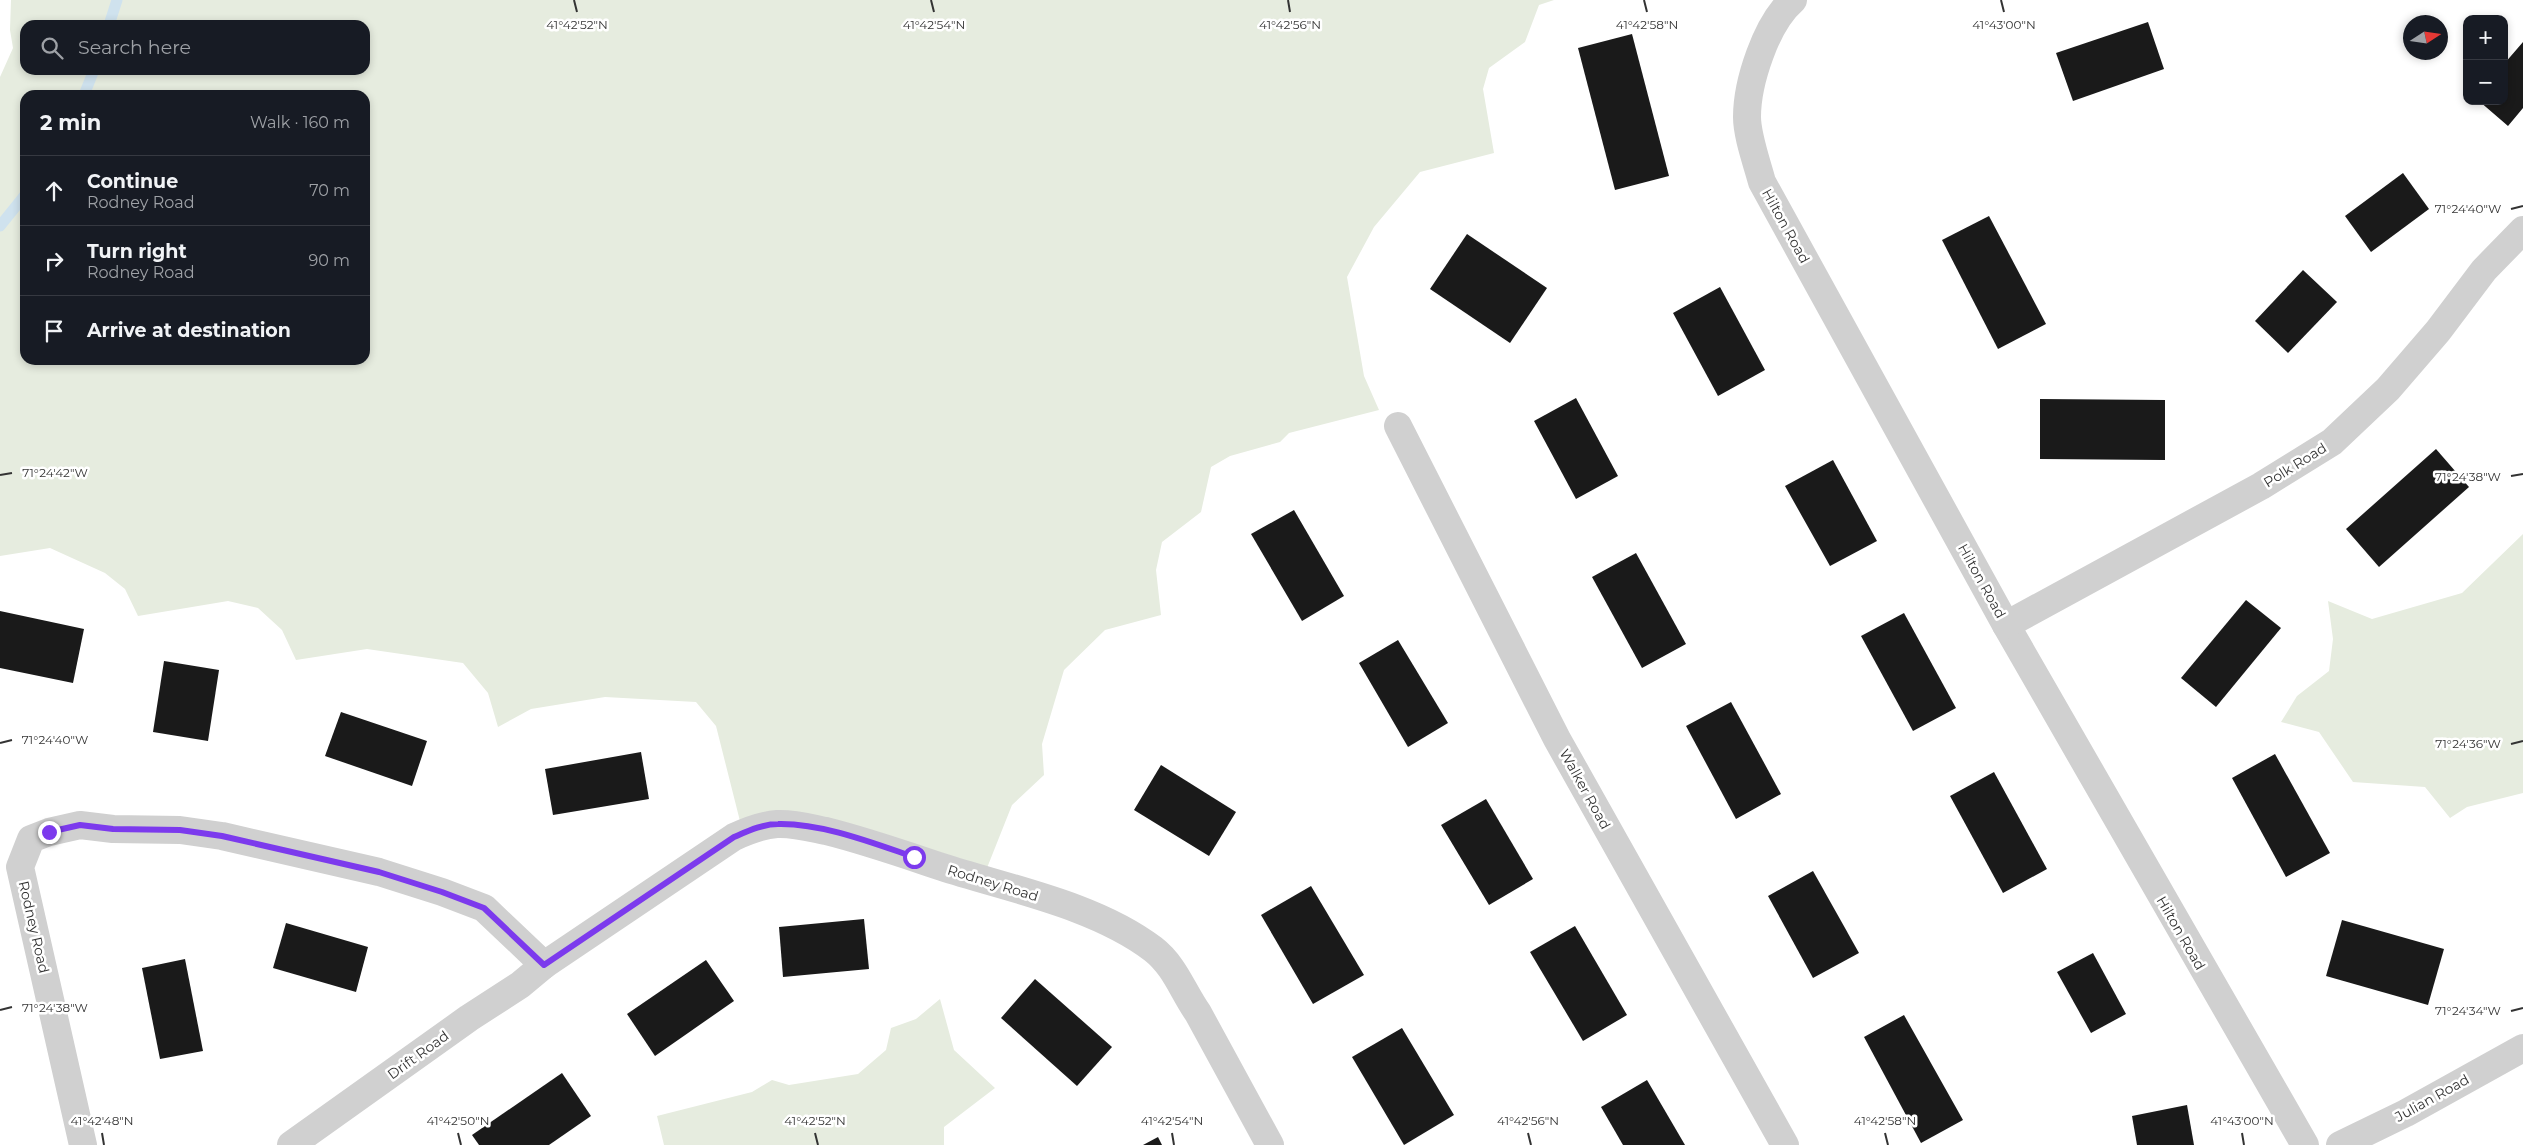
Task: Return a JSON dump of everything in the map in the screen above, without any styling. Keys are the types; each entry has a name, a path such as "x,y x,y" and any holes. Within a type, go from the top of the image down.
{"street":[{"name":"Hilton Road","path":"1793,0 1774,25 1764,46 1749,92 1747,119 1762,182 2006,625 2304,1145"},
{"name":"Polk Road","path":"2006,625 2261,486 2332,442 2388,390 2438,331 2484,270 2523,230"},
{"name":"Walker Road","path":"1398,426 1557,739 1785,1145"},
{"name":"Rodney Road","path":"84,1145 20,867 31,839 49,832 80,825 113,829 180,830 222,836 379,872 442,892 484,908 544,965 734,837 750,830 777,824 801,826 869,841 1110,922 1154,950 1182,984 1189,1001 1270,1145"},
{"name":"Drift Road","path":"291,1145 469,1018 520,985 544,965"},
{"name":"Julian Road","path":"2340,1145 2406,1113 2523,1048"}],"shaded area":[{"path":"11,0 1554,0 1539,5 1525,42 1489,68 1483,89 1494,153 1420,172 1374,227 1347,277 1364,376 1379,410 1289,433 1280,442 1230,456 1211,467 1201,512 1162,542 1156,570 1161,615 1105,630 1064,670 1042,744 1044,775 1012,805 983,878 802,823 742,829 716,726 696,702 605,697 531,709 498,727 488,693 463,663 367,649 296,660 282,630 258,608 228,601 138,616 125,589 105,573 50,548 0,556 0,77 13,48 10,30"},
{"path":"2523,534 2523,793 2467,807 2450,818 2425,787 2353,782 2319,732 2281,722 2297,696 2329,671 2333,639 2328,601 2372,619 2462,593"},
{"path":"940,999 954,1050 995,1088 944,1127 944,1145 664,1145 657,1116 752,1092 772,1080 789,1085 858,1074 886,1050 891,1028 916,1019"}],"building":[{"path":"2148,22 2164,69 2073,101 2056,53"},
{"path":"1632,34 1669,176 1615,190 1578,48"},
{"path":"2523,42 2523,108 2508,126 2484,105 2508,105 2508,59"},
{"path":"2403,173 2429,209 2371,252 2345,216"},
{"path":"1989,216 2046,324 1998,349 1942,240"},
{"path":"1467,234 1547,288 1510,343 1430,289"},
{"path":"2303,270 2337,302 2288,353 2255,321"},
{"path":"1720,287 1765,370 1718,396 1673,313"},
{"path":"1576,398 1618,476 1576,499 1534,421"},
{"path":"2040,399 2165,400 2165,460 2040,459"},
{"path":"2436,449 2469,487 2379,567 2346,529"},
{"path":"1833,460 1877,541 1830,566 1785,486"},
{"path":"1294,510 1344,596 1302,621 1251,534"},
{"path":"1636,553 1686,644 1642,668 1592,577"},
{"path":"2246,600 2281,628 2216,707 2181,678"},
{"path":"0,611 84,629 73,683 0,668"},
{"path":"1904,613 1956,708 1913,731 1861,636"},
{"path":"1398,640 1448,723 1408,747 1359,663"},
{"path":"164,661 219,670 208,741 153,732"},
{"path":"1731,702 1781,794 1736,819 1686,726"},
{"path":"341,712 427,741 412,786 325,756"},
{"path":"641,752 649,799 553,815 545,769"},
{"path":"2275,754 2330,853 2286,877 2232,778"},
{"path":"1161,765 1236,812 1209,856 1134,810"},
{"path":"1994,772 2047,869 2003,893 1950,796"},
{"path":"1486,799 1533,879 1489,905 1441,825"},
{"path":"1813,871 1859,953 1813,978 1768,896"},
{"path":"1311,886 1364,975 1313,1004 1261,915"},
{"path":"864,919 869,969 783,977 779,927"},
{"path":"2342,920 2444,949 2428,1005 2326,976"},
{"path":"286,923 368,947 356,992 273,968"},
{"path":"1575,926 1627,1015 1583,1041 1530,952"},
{"path":"2093,953 2126,1014 2091,1033 2057,972"},
{"path":"185,959 203,1051 160,1059 142,968"},
{"path":"706,960 734,1001 655,1056 627,1014"},
{"path":"1035,979 1112,1047 1077,1086 1001,1018"},
{"path":"1904,1015 1963,1120 1921,1143 1864,1037"},
{"path":"1402,1028 1454,1115 1404,1145 1352,1057"},
{"path":"562,1073 591,1116 549,1145 479,1145 472,1135"},
{"path":"1647,1080 1685,1145 1623,1145 1601,1107"},
{"path":"2187,1105 2194,1145 2137,1145 2132,1116"},
{"path":"1158,1137 1162,1145 1143,1145"}],"waterway":[{"path":"111,20 117,0"},
{"path":"86,90 92,75"},
{"path":"0,226 20,201"}],"route":[{"path":"49,832 80,825 113,829 180,830 222,836 379,872 442,892 484,908 544,965 734,837 750,830 777,824 801,826 869,841 914,857"}]}
